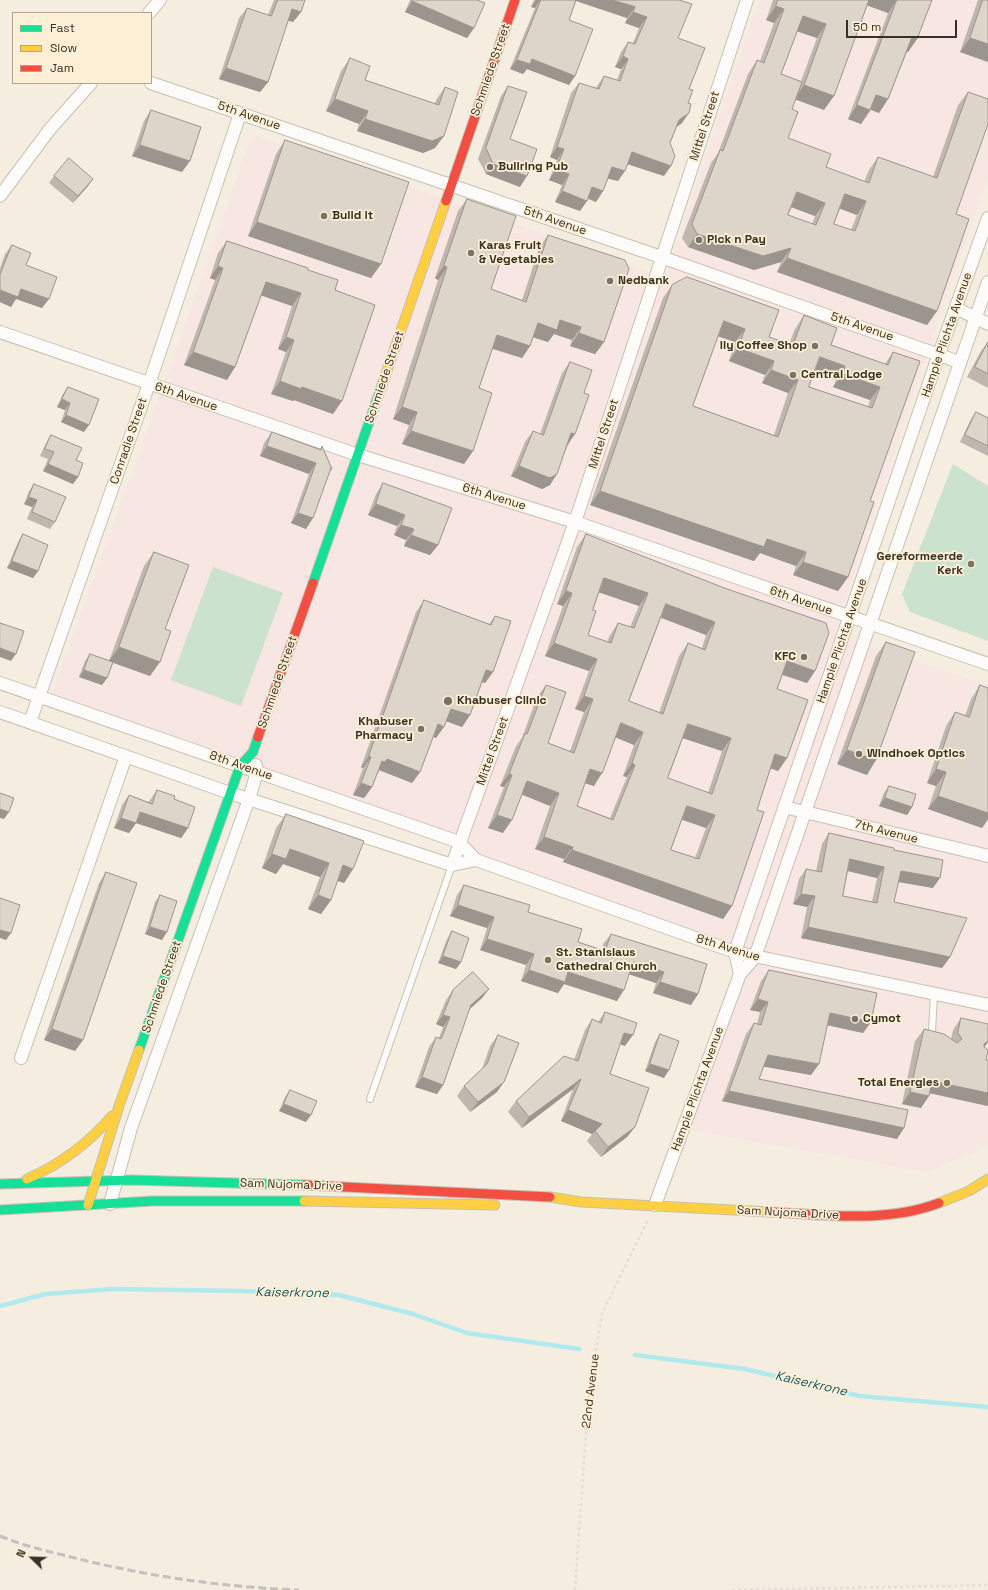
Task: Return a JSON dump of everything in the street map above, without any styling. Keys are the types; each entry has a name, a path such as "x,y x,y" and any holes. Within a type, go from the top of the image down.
{"main road":[{"name":"Schmiede Street","path":"88,1205 94,1180 119,1106 230,793 240,766 253,752 452,186 515,0"},
{"path":"17,1182 43,1172 71,1156 98,1133 119,1106"},
{"name":"Sam Nujoma Drive","path":"0,1184 17,1182 115,1180 359,1187 550,1197 581,1202 835,1216 899,1214 931,1206 969,1191 988,1178"},
{"name":"Sam Nujoma Drive","path":"0,1210 153,1201 278,1201 504,1205"},
{"name":"Sam Nujoma Drive","path":"527,1205 562,1205 581,1202"}],"street":[{"path":"150,12 160,0"},
{"name":"Mittel Street","path":"452,865 575,522 661,257 747,0"},
{"name":"5th Avenue","path":"152,83 661,257 959,362"},
{"path":"0,196 50,129 89,84"},
{"name":"Conradie Street","path":"30,722 149,384 240,114"},
{"name":"Hampie Plichta Avenue","path":"734,952 850,618 939,354 956,308 984,242 988,218"},
{"name":"Hampie Plichta Avenue","path":"655,1205 740,974 755,957 959,362 988,282"},
{"path":"956,308 988,324"},
{"name":"6th Avenue","path":"0,332 358,455 575,522 850,618 988,664"},
{"name":"8th Avenue","path":"0,684 460,842 476,860 734,952 988,1005"},
{"path":"0,712 230,793 452,865 476,860"},
{"name":"Schmiede Street","path":"110,1204 115,1180 165,1030 249,798 257,772 253,752"},
{"path":"21,1058 126,756"},
{"name":"7th Avenue","path":"784,807 988,856"},
{"path":"734,952 740,974"}],"lane":[{"path":"370,1099 452,865"},
{"path":"934,994 932,1032 935,1040 942,1045"}],"path":[{"name":"22nd Avenue","path":"575,1590 589,1390 602,1314 655,1205"},
{"path":"732,1590 988,1585"}],"shaded area":[{"path":"759,0 988,0 988,178 943,307 834,634 988,685 988,1146 927,1172 683,1129 740,974 755,958 476,860 459,842 49,701 162,390 252,135 462,205 665,278"}],"green space":[{"path":"953,464 988,486 988,641 910,612 902,594"},
{"path":"213,567 283,593 241,706 171,680"}],"building":[{"path":"278,0 305,0 301,12 292,9 268,82 226,68 247,8 271,16"},
{"path":"477,0 485,3 474,28 412,1"},
{"path":"541,0 576,0 569,20 593,29 575,76 532,59 530,64 517,60"},
{"path":"612,0 679,0 692,4 678,38 705,48 689,89 693,90 688,103 691,104 689,113 679,120 670,143 675,156 671,166 632,152 625,171 612,167 603,191 592,187 587,201 562,191 569,174 556,169 564,149 557,147 579,83 599,89 604,76 620,81 628,59 623,56 628,42 635,44 647,17 633,12 635,7"},
{"path":"778,0 869,0 834,96 804,85 826,24 803,16 781,74 802,82 792,109 798,112 788,138 831,154 826,167 869,183 878,157 937,178 968,92 988,99 988,124 956,214 969,219 937,311 787,258 791,248 763,256 697,234 692,224 720,150 723,151 757,60 764,63 784,9 776,6","holes":["797,192 825,203 816,225 788,215","845,194 866,201 855,231 834,224"]},
{"path":"897,0 932,0 917,39 912,37 888,99 876,95 870,110 857,105"},
{"path":"983,0 988,0 988,44 970,38"},
{"path":"350,58 370,66 365,80 439,105 445,87 458,92 444,136 432,141 365,119 368,111 335,99"},
{"path":"508,86 527,92 510,139 537,149 527,176 493,164 486,148"},
{"path":"151,110 201,127 190,161 140,145"},
{"name":"Build it","path":"285,140 409,182 381,264 257,222"},
{"path":"69,158 93,179 78,196 54,176"},
{"path":"467,199 516,216 491,289 526,302 548,235 625,260 629,269 604,342 579,333 581,327 560,320 557,330 538,323 530,346 497,335 479,388 492,393 473,451 411,431 417,412 402,407 447,267 444,266"},
{"path":"227,241 308,268 308,270 338,280 335,290 375,305 342,401 280,381 294,340 286,337 301,293 266,282 235,367 193,352 223,268 218,266"},
{"path":"12,245 31,253 26,265 57,277 49,299 21,289 18,297 0,290 0,275"},
{"path":"687,277 779,310 769,337 793,345 804,315 837,328 831,345 888,365 893,352 920,361 870,501 874,502 848,577 803,562 806,552 767,539 764,547 600,491 672,285","holes":["724,321 745,329 738,348 774,361 771,370 798,380 778,437 693,406","820,357 845,366 843,374 880,387 872,408 809,387"]},
{"path":"988,342 988,374 975,367"},
{"path":"570,362 592,370 584,393 589,395 575,434 571,433 557,474 550,478 519,466 533,431 543,435"},
{"path":"68,387 99,399 89,425 66,415 70,403 62,399"},
{"path":"976,412 988,418 988,446 965,435"},
{"path":"272,432 321,450 322,446 332,469 331,468 313,518 298,513 316,463 267,446"},
{"path":"51,435 82,448 76,460 83,463 78,477 48,464 54,452 45,449"},
{"path":"383,483 452,508 438,545 411,535 414,529 401,525 405,515 376,504"},
{"path":"34,484 66,497 55,522 32,512 37,500 29,497"},
{"path":"23,534 48,545 38,571 12,561"},
{"path":"586,534 727,589 826,623 829,633 815,671 787,661 777,689 808,700 787,758 775,754 757,810 764,812 732,906 572,850 573,847 544,837 559,793 527,781 512,820 497,815 512,775 509,774 525,733 527,734 546,685 566,692 548,743 574,753 593,699 584,696 597,659 554,643 572,593 566,591","holes":["604,578 648,593 634,628 618,623 611,643 588,635 596,611 593,610","666,604 715,622 705,650 688,643 663,714 629,701","621,723 643,732 632,763 635,765 613,820 577,806 590,769 602,773","688,724 731,738 712,794 668,778","687,806 715,815 699,859 671,850"]},
{"path":"154,552 189,565 165,629 171,631 160,662 119,647"},
{"path":"424,600 491,625 495,616 511,621 493,672 486,670 470,715 451,709 444,727 438,724 420,772 387,759 385,762 382,761 372,787 361,783 371,757 369,756"},
{"path":"0,623 24,631 16,654 0,648"},
{"path":"886,642 915,652 876,760 847,750"},
{"path":"90,654 113,662 107,678 84,670"},
{"path":"980,685 988,688 988,813 938,796 946,772 936,769 955,712 969,717"},
{"path":"889,786 916,794 912,807 885,798"},
{"path":"157,790 175,796 174,799 195,807 188,828 140,812 136,823 121,818 129,795 152,804"},
{"path":"0,793 14,798 9,812 0,809"},
{"path":"286,814 364,841 353,869 343,865 331,900 318,895 329,863 290,849 286,859 272,854"},
{"path":"829,833 894,848 894,850 943,860 940,878 901,871 894,902 967,918 950,957 808,927 815,896 801,894 806,869 821,872","holes":["850,859 884,867 877,903 843,896"]},
{"path":"106,872 137,883 83,1040 52,1029"},
{"path":"464,885 530,905 528,912 582,929 578,942 605,951 611,934 707,964 698,994 660,982 664,972 633,962 624,990 568,972 565,982 529,970 534,954 487,939 494,917 458,905"},
{"path":"160,895 177,901 167,932 150,927"},
{"path":"0,898 20,905 11,933 0,930"},
{"path":"452,931 469,938 461,962 443,956"},
{"path":"769,970 877,993 871,1022 830,1013 819,1064 768,1055 759,1079 908,1110 904,1128 729,1091 754,1023 761,1025 768,1002 758,999"},
{"path":"473,972 489,989 471,1005 443,1085 422,1077 436,1037 441,1039 450,1017 443,1015 453,990"},
{"path":"605,1012 637,1023 633,1035 624,1033 610,1074 649,1088 635,1127 608,1147 595,1131 602,1124 568,1110 581,1079 529,1117 516,1101 564,1056 578,1061 592,1019 601,1023"},
{"path":"961,1018 988,1024 988,1041 984,1044 984,1047 988,1050 986,1060 988,1060 988,1093 932,1081 929,1096 910,1092 924,1029 944,1034 957,1043 962,1039 958,1033"},
{"path":"660,1034 679,1041 669,1070 650,1064"},
{"path":"498,1035 519,1043 504,1082 478,1102 464,1086 487,1064"},
{"path":"290,1090 317,1101 311,1115 284,1104"}],"waterway":[{"name":"Kaiserkrone","path":"0,1306 46,1294 113,1289 243,1291 339,1295 413,1314 467,1333 579,1349"},
{"name":"Kaiserkrone","path":"635,1355 745,1369 860,1396 988,1407"}],"railway":[{"path":"0,1536 39,1549 133,1571 216,1584 299,1590"}],"traffic: fast":[{"path":"313,583 382,385"},
{"path":"139,1050 240,766 253,752 258,737"},
{"path":"0,1184 132,1180 304,1185"},
{"path":"0,1210 153,1201 304,1201"}],"traffic: slow":[{"path":"382,385 446,201"},
{"path":"88,1205 119,1106 139,1050"},
{"path":"27,1179 63,1160 93,1136 112,1116"},
{"path":"939,1203 969,1191 988,1179"},
{"path":"550,1197 581,1202 770,1212"},
{"path":"304,1201 495,1205"}],"traffic: jam":[{"path":"446,201 515,0"},
{"path":"258,737 313,583"},
{"path":"304,1185 550,1197"},
{"path":"770,1212 834,1216 877,1215 919,1209 939,1203"}],"place":[{"name":"Bullring Pub","path":"490,167"},
{"name":"Build it","path":"324,216"},
{"name":"Pick n Pay","path":"699,240"},
{"name":"Karas Fruit & Vegetables","path":"471,253"},
{"name":"Nedbank","path":"610,281"},
{"name":"ily Coffee Shop","path":"815,346"},
{"name":"Central Lodge","path":"793,375"},
{"name":"Gereformeerde Kerk","path":"971,564"},
{"name":"KFC","path":"804,657"},
{"name":"Khabuser Clinic","path":"448,701"},
{"name":"Khabuser Pharmacy","path":"421,729"},
{"name":"Windhoek Optics","path":"859,754"},
{"name":"St. Stanislaus Cathedral Church","path":"548,960"},
{"name":"Cymot","path":"855,1019"},
{"name":"Total Energies","path":"947,1083"}]}
